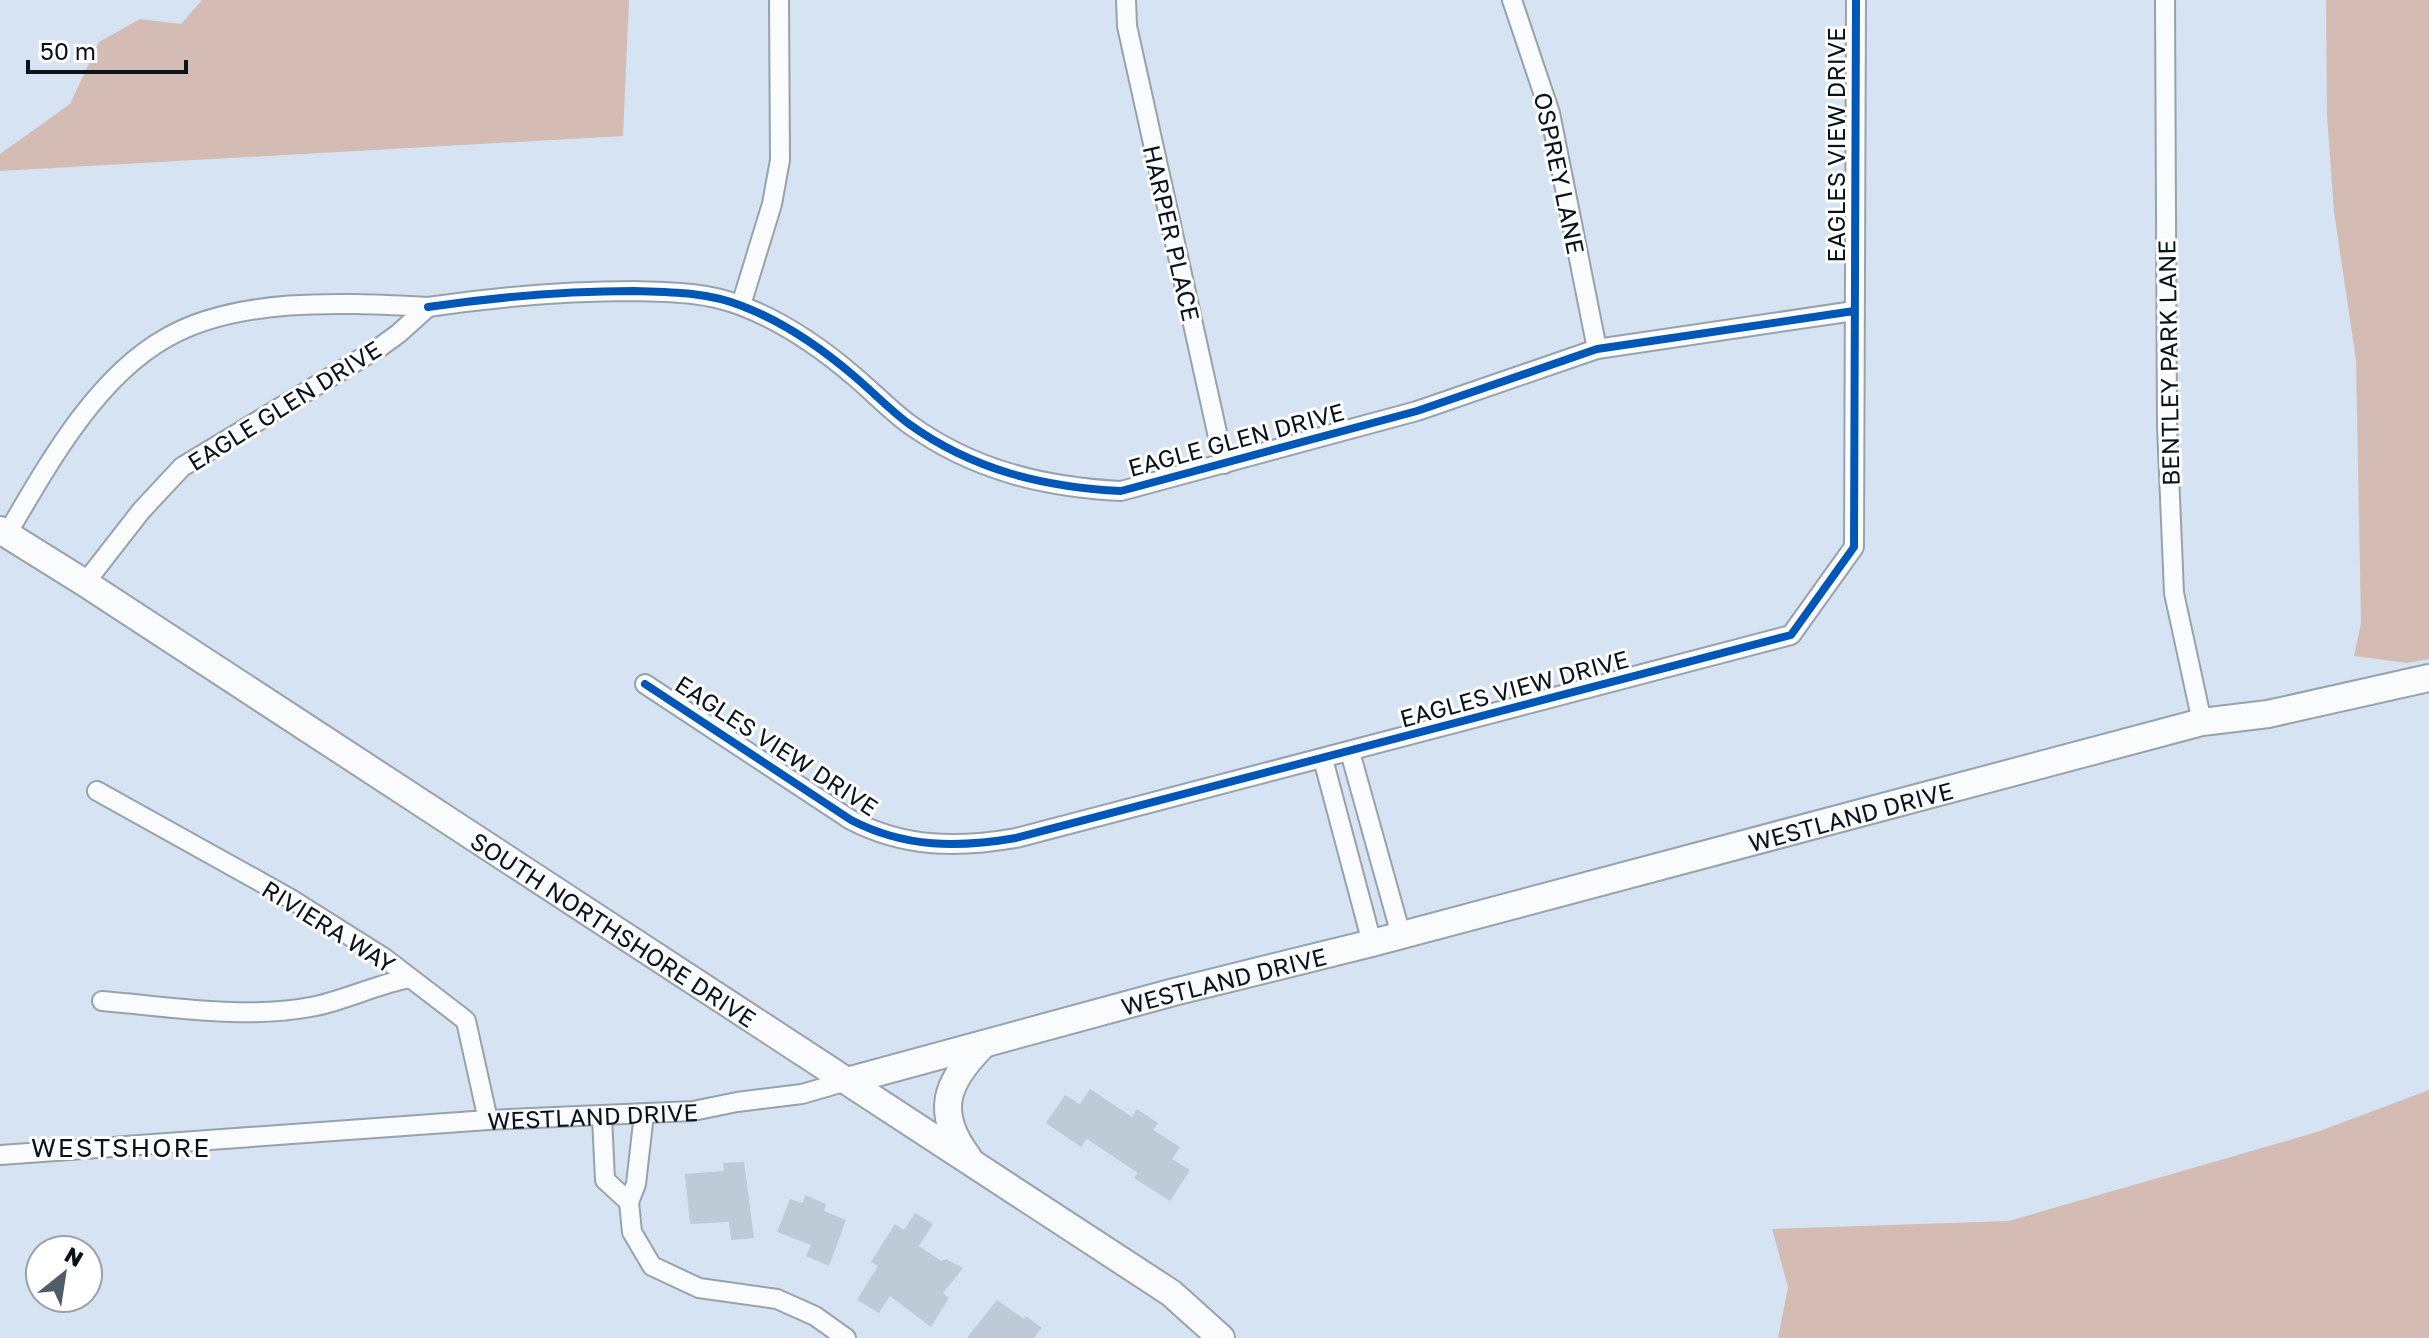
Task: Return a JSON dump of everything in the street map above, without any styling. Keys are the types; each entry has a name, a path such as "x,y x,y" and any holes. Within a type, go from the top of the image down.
{"main road":[{"name":"SOUTH NORTHSHORE DRIVE","path":"3,532 1171,1293 1221,1338"},
{"name":"WESTLAND DRIVE","path":"847,1081 2202,722 2268,714 2429,678"},
{"path":"975,1166 956,1138 947,1116 947,1107 958,1072 985,1044"}],"street":[{"path":"741,305 772,204 780,160 779,0"},
{"name":"HARPER PLACE","path":"1126,0 1127,26 1224,464"},
{"name":"OSPREY LANE","path":"1512,0 1550,113 1597,349"},
{"name":"EAGLES VIEW DRIVE","path":"645,684 851,820 887,836 951,846 1016,838 1791,635 1854,547 1856,0"},
{"name":"BENTLEY PARK LANE","path":"2165,0 2167,426 2174,593 2202,722"},
{"name":"EAGLE GLEN DRIVE","path":"3,532 85,413 138,357 166,337 243,311 327,304 428,307 528,294 592,291 709,295 782,323 814,344 908,423 979,465 1040,481 1121,491 1417,411 1597,349 1854,311"},
{"name":"EAGLE GLEN DRIVE","path":"85,583 141,511 182,467 380,347 428,307"},
{"path":"1350,752 1401,935"},
{"path":"1323,759 1372,943"},
{"name":"RIVIERA WAY","path":"97,791 291,899 383,957 466,1021 488,1120"},
{"path":"102,1001 233,1012 284,1010 318,1006 410,978"},
{"name":"WESTLAND DRIVE","path":"0,1155 488,1120 693,1111 802,1094 847,1081"},
{"path":"644,1114 636,1184 629,1202 632,1232 652,1266 699,1288 777,1299 815,1316 846,1338"},
{"path":"602,1117 605,1180 629,1202"}],"shaded area":[{"path":"202,0 629,0 623,136 0,171 0,154 70,104 99,42 140,19 181,24"},
{"path":"2326,0 2429,0 2429,659 2407,663 2354,656 2361,623 2356,360 2334,212 2327,116"},
{"path":"2429,1090 2429,1338 1778,1338 1788,1287 1772,1229 2009,1221 2317,1132"}],"building":[{"path":"1090,1089 1132,1117 1137,1109 1158,1123 1153,1130 1180,1147 1172,1159 1190,1170 1170,1201 1134,1178 1138,1173 1087,1139 1081,1147 1046,1123 1065,1095 1080,1104"},
{"path":"744,1162 754,1238 731,1240 729,1222 690,1224 685,1174 724,1171 723,1163"},
{"path":"805,1195 826,1204 824,1211 846,1220 829,1266 806,1256 811,1245 777,1232 790,1199 803,1203"},
{"path":"915,1213 933,1224 919,1246 941,1261 946,1259 963,1268 943,1293 949,1298 931,1327 890,1296 879,1313 857,1300 878,1266 871,1262 895,1224 904,1230"},
{"path":"997,1300 1042,1328 1034,1338 967,1338"}],"cycle path":[{"path":"645,684 851,820 912,841 953,844 1016,838 1791,635 1854,547 1856,0"},
{"path":"428,307 531,295 608,291 689,294 729,301 757,312 815,345 909,424 958,453 1037,480 1121,491 1417,411 1597,349 1854,311"}],"district":[{"name":"WESTSHORE","path":"121,1147"}]}
